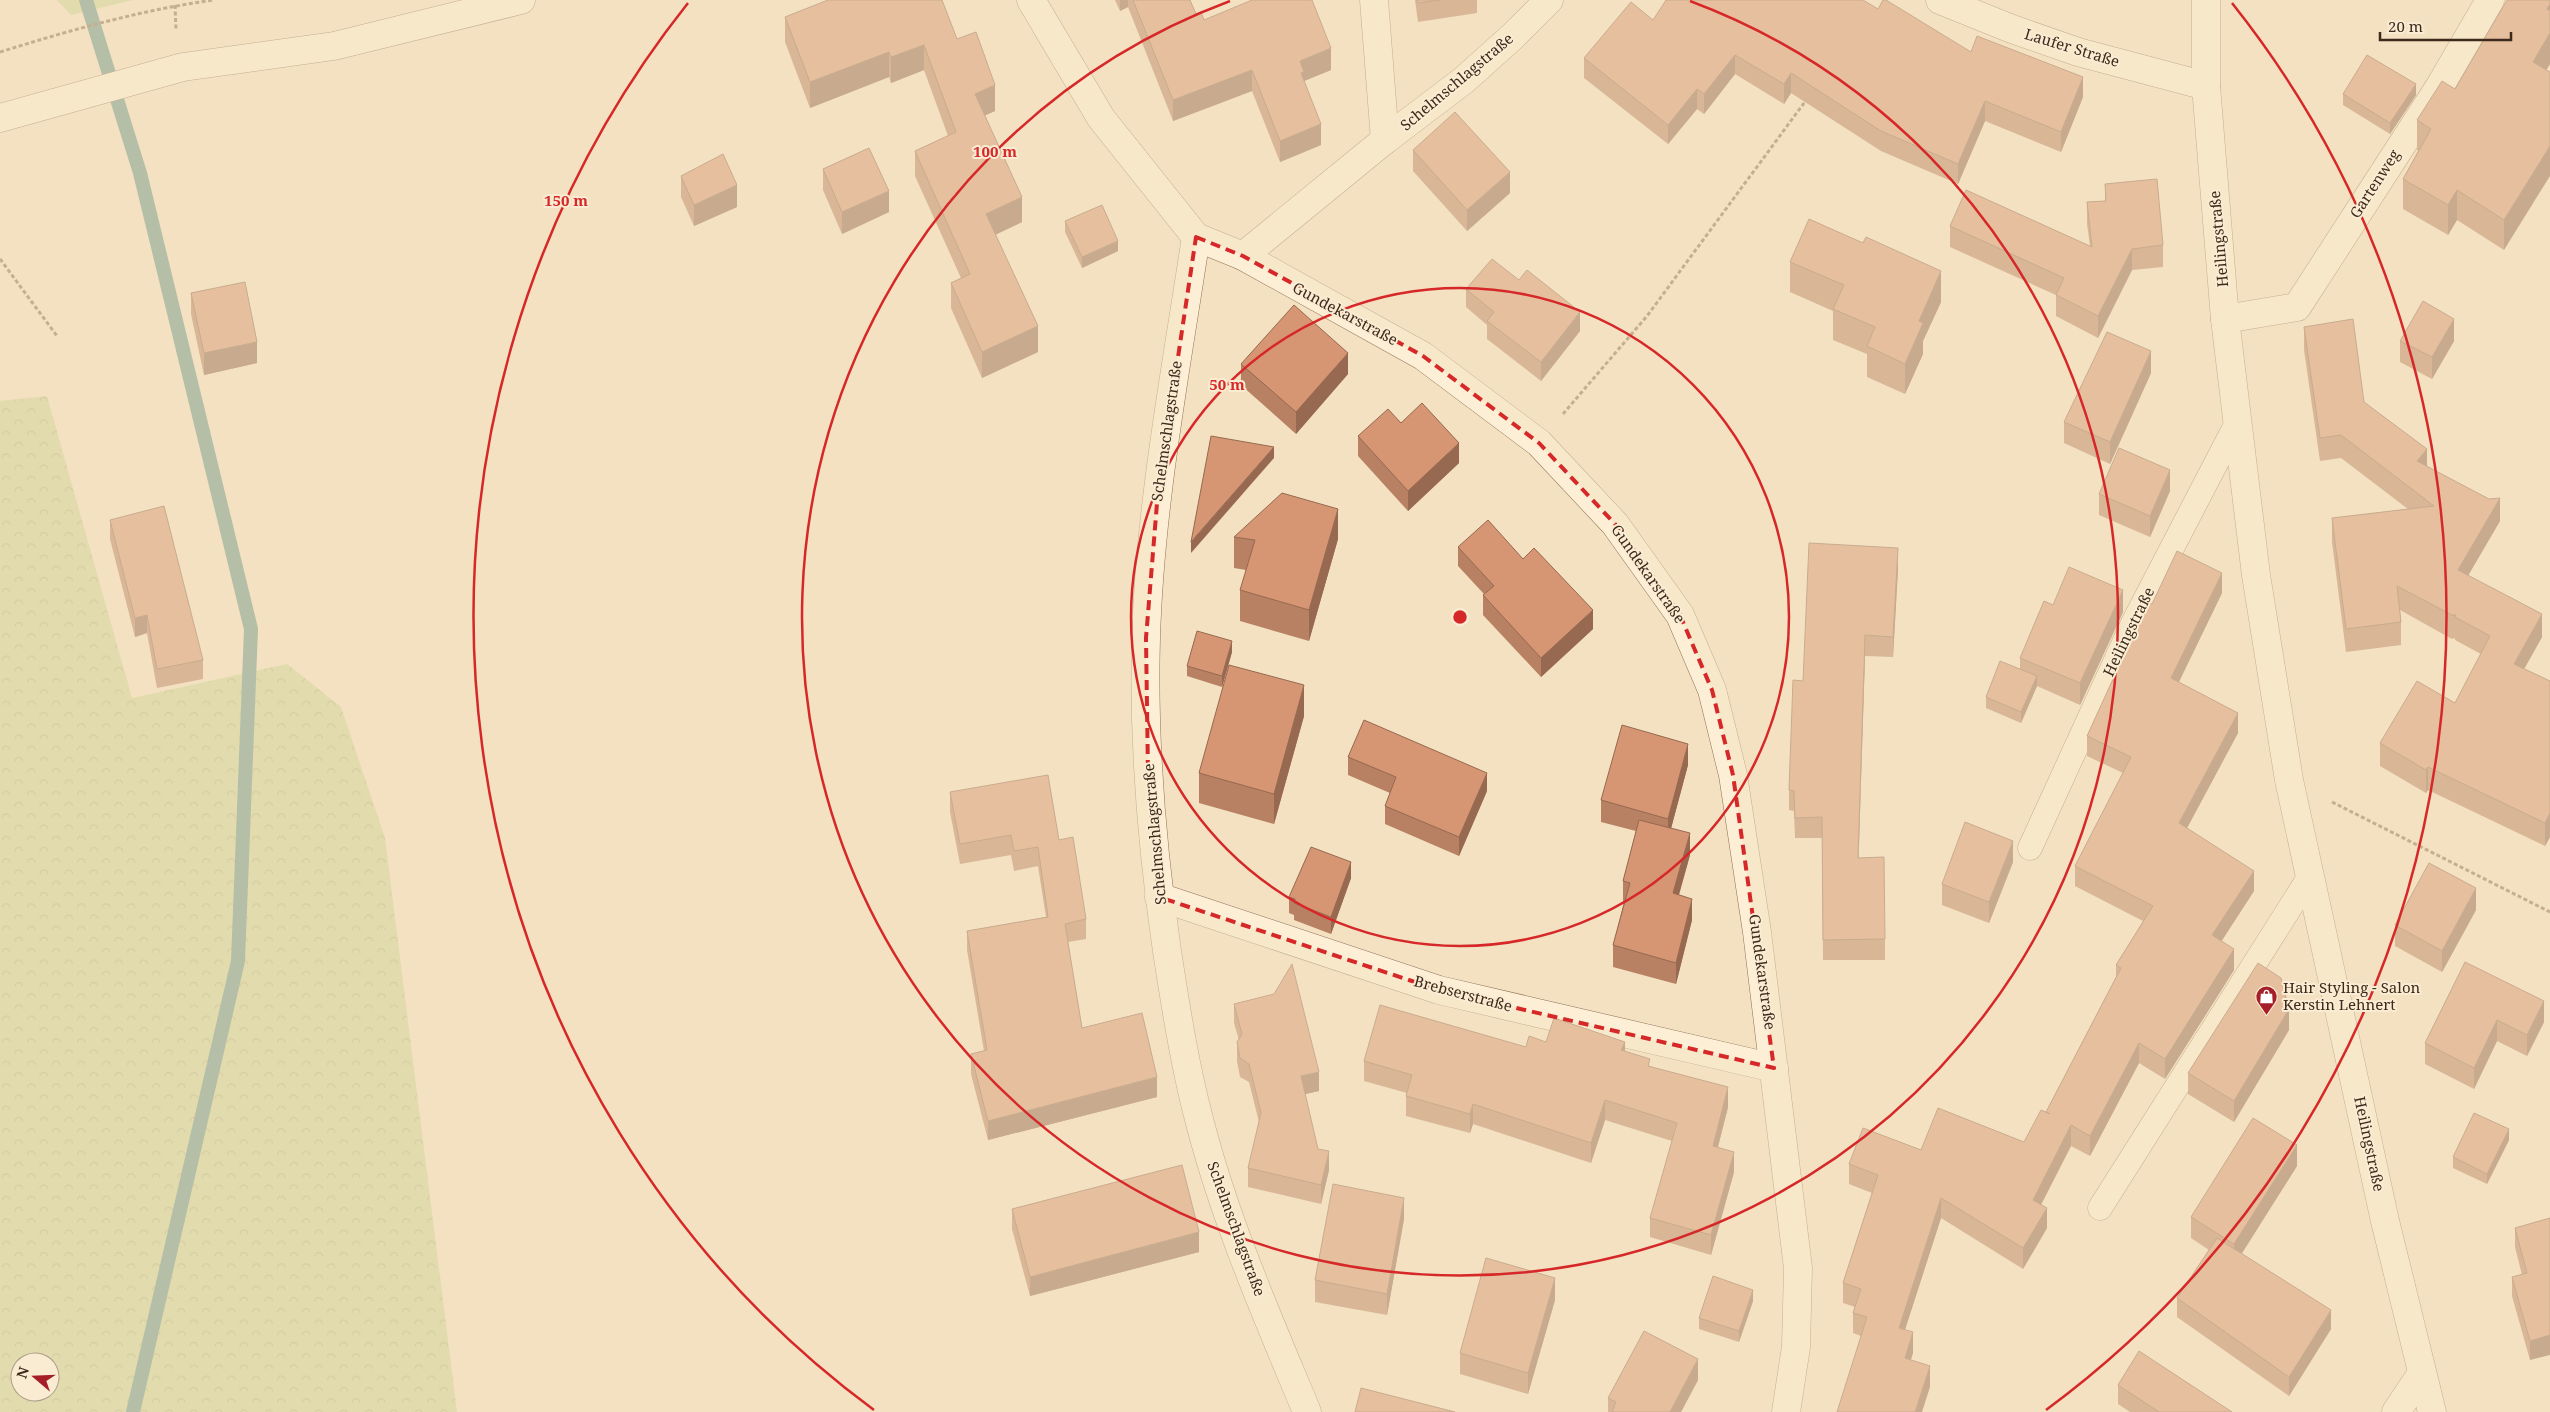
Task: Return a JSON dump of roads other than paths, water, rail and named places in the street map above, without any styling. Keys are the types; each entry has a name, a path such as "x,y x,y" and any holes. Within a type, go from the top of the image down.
{"street":[{"path":"0,118 184,67 334,46 521,0"},
{"name":"Gundekarstraße","path":"1031,0 1101,118 1196,237 1243,256 1423,356 1538,443 1615,524 1680,615 1712,690 1733,775 1774,1068 1798,1268 1796,1347 1786,1412"},
{"name":"Schelmschlagstraße","path":"1374,0 1385,140"},
{"name":"Schelmschlagstraße","path":"1243,256 1385,140 1464,80 1513,36 1549,0"},
{"name":"Laufer Straße","path":"1940,0 2012,29 2078,52 2206,86"},
{"name":"Heilingstraße","path":"2206,0 2206,86 2226,319 2256,575 2289,780 2385,1220 2432,1412"},
{"name":"Gartenweg","path":"2226,319 2297,307 2440,86 2490,0"},
{"name":"Schelmschlagstraße","path":"1196,237 1158,491 1146,638 1148,774 1159,897 1176,1011 1200,1123 1234,1231 1307,1412"},
{"name":"Brebserstraße","path":"1159,897 1439,990 1774,1068"},
{"path":"2396,1412 2422,1373"}],"lane":[{"name":"Heilingstraße","path":"2030,848 2132,622 2238,421"},
{"path":"2100,1208 2310,876"}],"waterway":[{"path":"86,0 140,173 251,629 238,961 133,1412"}],"place":[{"name":"Hair Styling - Salon Kerstin Lehnert","path":"2267,1016"}]}
